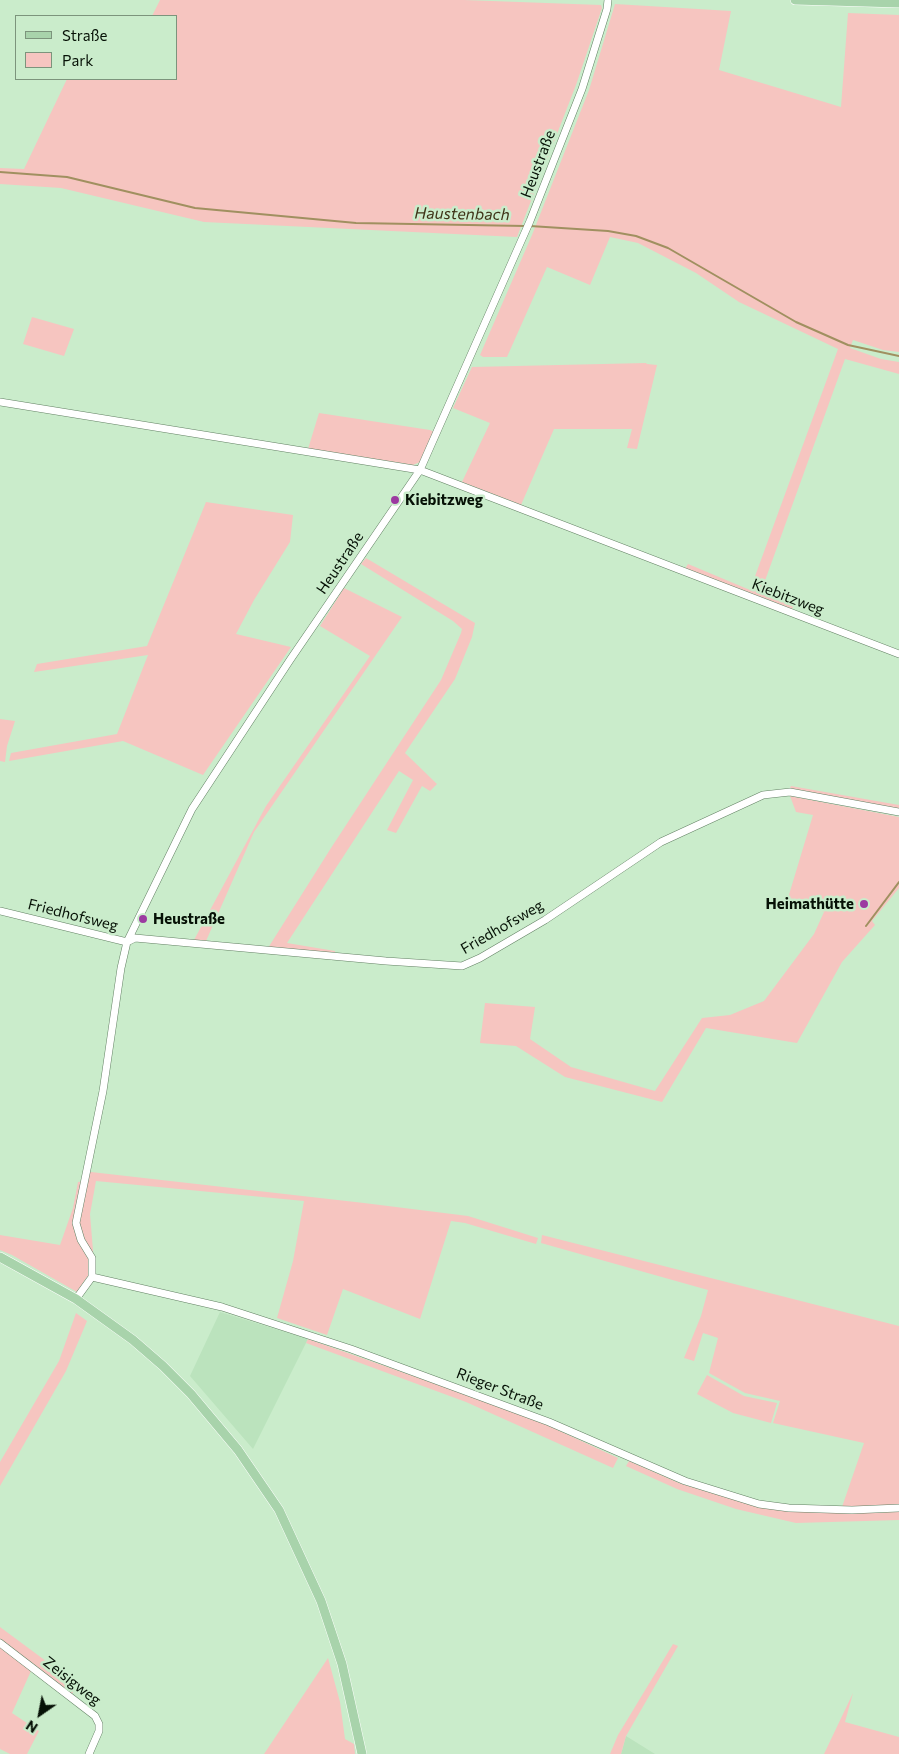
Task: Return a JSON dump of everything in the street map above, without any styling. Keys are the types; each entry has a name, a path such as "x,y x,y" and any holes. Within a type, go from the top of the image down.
{"main road":[{"path":"795,0 899,3"},
{"path":"0,1257 76,1299 133,1340 191,1394 238,1450 279,1510 321,1601 342,1664 362,1754"}],"street":[{"name":"Heustraße","path":"92,1277 92,1258 81,1240 76,1223 103,1091 121,968 127,942 192,809 290,660 420,470 530,222 582,89 607,9 608,0"},
{"name":"Kiebitzweg","path":"0,402 420,470 899,654"},
{"name":"Friedhofsweg","path":"0,911 127,942 135,938 299,954 462,966 480,958 545,920 661,842 763,795 790,792 899,812"},
{"path":"76,1299 92,1277"},
{"name":"Rieger Straße","path":"92,1277 222,1307 351,1349 549,1422 685,1481 759,1504 789,1508 852,1510 899,1508"},
{"name":"Zeisigweg","path":"0,1643 96,1716 99,1724 98,1731 89,1754"}],"shaded area":[{"path":"220,1312 308,1339 253,1449 190,1376"},
{"path":"626,1736 655,1754 621,1754"}],"green space":[{"path":"160,0 464,0 601,5 602,8 576,85 517,237 204,222 61,188 0,184 0,168 24,169 67,80 178,80 178,15 152,15"},
{"path":"615,4 731,11 719,70 841,107 848,13 899,15 899,352 883,350 853,340 850,348 881,359 899,362 899,374 845,359 762,589 794,606 791,610 685,569 688,564 750,590 838,349 739,302 696,273 638,243 610,237 590,285 547,267 507,357 483,357 480,355 532,235 589,90"},
{"path":"32,317 74,329 64,356 23,344"},
{"path":"646,363 657,365 637,449 627,448 632,429 554,429 521,505 462,482 490,423 453,408 472,367"},
{"path":"319,413 434,432 420,462 413,465 308,449"},
{"path":"206,502 293,515 290,542 254,600 236,634 291,647 203,775 123,741 9,761 11,753 117,734 148,655 34,672 37,664 147,646"},
{"path":"366,558 475,623 472,637 455,679 405,753 437,784 430,791 422,786 396,833 387,830 413,780 399,771 287,943 335,951 335,954 268,948 441,680 461,633 462,629 453,621 361,564"},
{"path":"344,588 402,617 254,832 206,941 194,940 266,806 370,656 320,626"},
{"path":"0,719 15,721 7,746 5,762 0,761"},
{"path":"791,786 899,805 899,810 789,790"},
{"path":"790,796 899,817 899,888 872,921 875,925 842,962 797,1043 706,1028 662,1102 565,1077 516,1046 480,1043 485,1003 535,1007 530,1039 571,1067 655,1091 702,1018 730,1015 764,1001 814,934 824,912 788,898 813,815 796,812"},
{"path":"88,1173 468,1216 538,1238 536,1244 465,1223 451,1221 420,1319 343,1289 327,1335 277,1318 293,1261 304,1201 96,1181 90,1214 95,1275 87,1277 77,1292 0,1250 0,1235 60,1245 73,1208 78,1182 87,1181"},
{"path":"542,1235 899,1326 899,1505 842,1507 864,1443 773,1423 780,1401 745,1393 709,1373 718,1338 703,1333 694,1361 684,1358 701,1316 708,1290 541,1243"},
{"path":"76,1313 87,1321 66,1371 0,1486 0,1462 59,1361"},
{"path":"308,1339 547,1425 618,1458 613,1468 466,1402 306,1343"},
{"path":"707,1375 744,1396 777,1403 771,1423 733,1413 697,1394"},
{"path":"629,1461 679,1483 758,1507 789,1511 899,1512 899,1520 796,1523 736,1509 677,1489 626,1466"},
{"path":"0,1627 77,1684 72,1694 0,1639"},
{"path":"673,1644 678,1646 626,1736 621,1754 610,1754 618,1735"},
{"path":"0,1647 31,1671 12,1713 39,1731 27,1754 10,1754 0,1749"},
{"path":"328,1658 340,1702 345,1739 354,1744 355,1754 264,1754"},
{"path":"853,1693 845,1722 899,1737 899,1754 824,1754"}],"waterway":[{"name":"Haustenbach","path":"0,172 67,177 195,208 356,223 525,226"},
{"name":"Haustenbach","path":"530,226 608,231 636,236 668,248 796,322 848,345 899,356"},
{"path":"866,926 899,882"}],"place":[{"name":"Kiebitzweg","path":"395,500"},
{"name":"Heimathütte","path":"864,904"},
{"name":"Heustraße","path":"143,919"}]}
